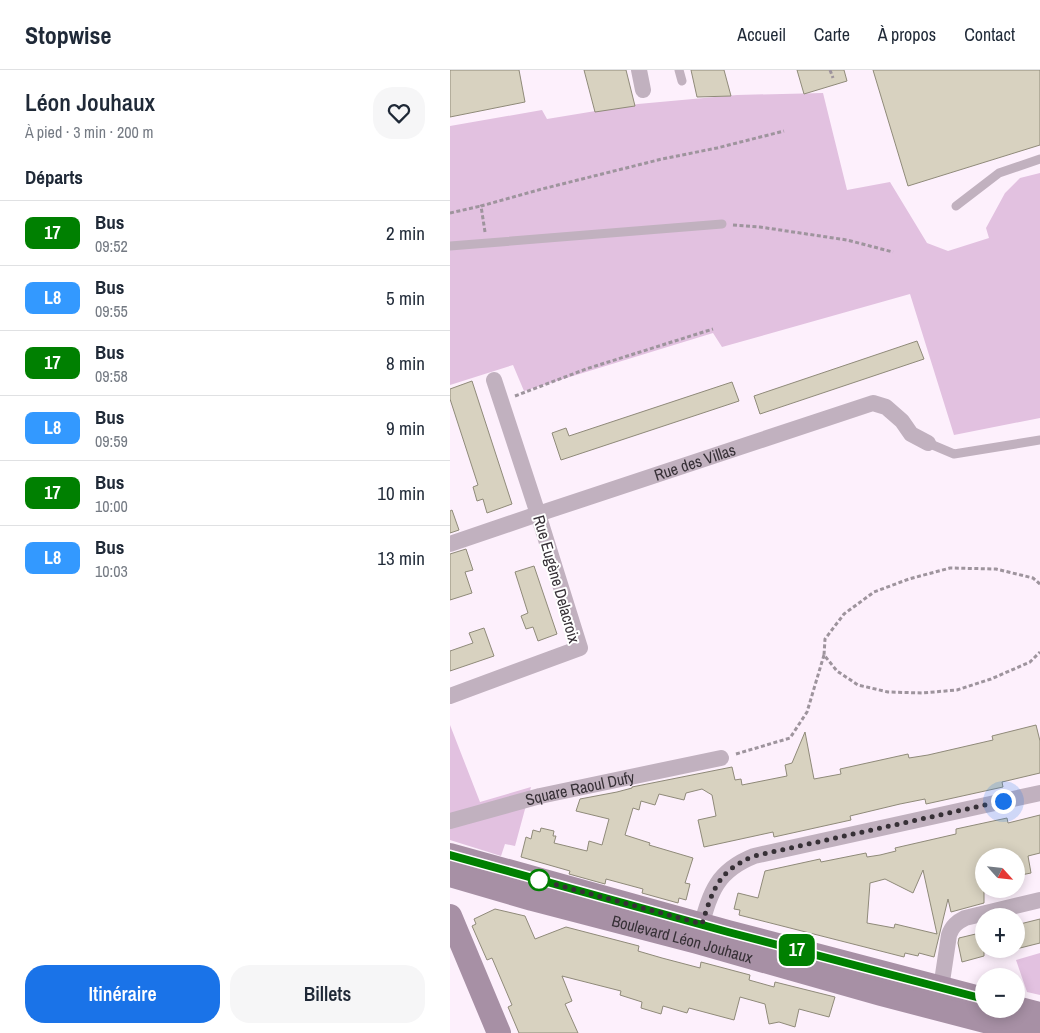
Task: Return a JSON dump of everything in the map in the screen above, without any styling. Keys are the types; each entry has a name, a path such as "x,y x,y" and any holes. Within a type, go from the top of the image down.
{"main road":[{"name":"Boulevard Léon Jouhaux","path":"450,855 699,933 881,994 1017,1025 1040,1014"},
{"name":"Boulevard Léon Jouhaux","path":"450,875 532,899 699,933 975,997"},
{"path":"450,916 500,1033"}],"street":[{"path":"639,70 643,90"},
{"name":"Rue Eugène Delacroix","path":"450,696 580,648 494,380"},
{"name":"Rue des Villas","path":"450,544 873,403 886,407 902,421 912,434 928,443"},
{"name":"Square Raoul Dufy","path":"450,821 533,797 716,760"},
{"path":"699,933 718,881 734,866 754,856 1040,793"},
{"path":"941,988 949,935 952,927 965,918 1040,900"}],"lane":[{"path":"679,70 682,81"},
{"path":"956,206 999,173 1040,159"},
{"path":"450,246 722,224"},
{"path":"928,443 954,454 1040,440"}],"path":[{"path":"830,70 832,78"},
{"path":"450,213 662,159 784,131"},
{"path":"481,206 487,243"},
{"path":"722,224 760,227 838,239 893,252"},
{"path":"501,402 586,369 713,329"},
{"path":"716,760 790,738 807,712 824,655 825,639 844,614 874,592 909,579 950,568 996,569 1033,578 1040,584"},
{"path":"824,655 837,671 858,685 888,692 922,693 957,690 991,680 1030,662 1040,652"}],"shaded area":[{"path":"823,93 847,190 890,182 927,243 948,251 989,238 986,228 1005,193 1020,178 1040,173 1040,418 954,435 910,294 722,347 713,333 524,391 513,365 450,385 450,126 542,110 547,119 638,104 737,95"},
{"path":"450,725 480,802 531,787 515,846 505,844 501,856 450,840"},
{"path":"1040,953 1040,995 1027,992 1025,986 1025,968 1019,968 1016,960"}],"building":[{"path":"450,70 519,70 525,102 450,117"},
{"path":"584,70 626,70 635,106 595,112"},
{"path":"691,70 724,70 731,96 697,97"},
{"path":"797,70 844,70 847,81 804,94"},
{"path":"873,70 1040,70 1040,145 908,186"},
{"path":"917,341 924,359 760,414 754,396"},
{"path":"472,381 512,504 487,513 483,499 477,501 473,487 478,485 450,399 450,389"},
{"path":"732,382 739,401 561,460 552,433 566,428 569,436"},
{"path":"452,510 459,530 450,533 450,511"},
{"path":"466,549 473,570 465,572 472,593 450,600 450,554"},
{"path":"534,566 557,634 538,641 533,627 526,629 521,616 528,613 515,572"},
{"path":"484,628 494,656 450,671 450,651 473,643 469,633"},
{"path":"1036,725 1040,741 1040,773 1002,782 1003,787 926,804 925,799 900,804 850,816 851,820 774,837 773,832 704,847 698,820 716,816 712,795 702,789 686,793 684,800 659,794 655,805 641,801 639,810 633,808 625,835 650,843 649,845 693,858 685,883 690,884 686,900 679,898 678,903 642,893 643,889 606,879 605,884 569,874 570,871 521,857 526,837 531,839 533,830 540,832 541,828 554,831 553,836 556,836 554,843 587,851 589,841 602,845 609,819 576,811 580,799 732,767 735,780 741,779 742,785 787,776 785,765 792,763 805,732 814,779 841,774 840,769 908,754 909,758 928,755 993,740 992,736"},
{"path":"1040,815 1040,853 1028,856 1031,873 1025,874 1025,848 975,848 975,898 984,898 984,903 951,912 948,899 934,957 919,953 918,956 905,953 904,957 739,915 740,910 734,909 738,893 758,898 765,871 820,859 821,862 866,853 867,857 880,855 896,851 895,848 956,834 956,829 1007,818 1008,823","holes":["923,870 937,934 895,924 894,928 867,923 870,883 885,879 913,893"]},
{"path":"495,909 525,916 535,939 566,927 639,946 638,951 700,968 701,962 750,975 749,980 774,987 775,982 835,997 829,1017 799,1009 795,1027 779,1022 769,1024 765,1004 740,997 734,1020 689,1008 687,1013 663,1006 661,1014 641,1008 642,1002 620,995 621,991 562,976 572,1001 565,1004 578,1033 519,1033 508,1007 512,1005 492,958 487,960 472,926 476,924 474,919"},
{"path":"1040,919 1040,943 1025,947 1025,923"},
{"path":"975,934 975,958 977,958 962,962 958,943 959,938"}],"bus line":[{"name":"17","path":"450,855 728,932 975,997"}],"route":[{"path":"539,880 702,924 718,881 738,863 754,856 1003,801"}]}
